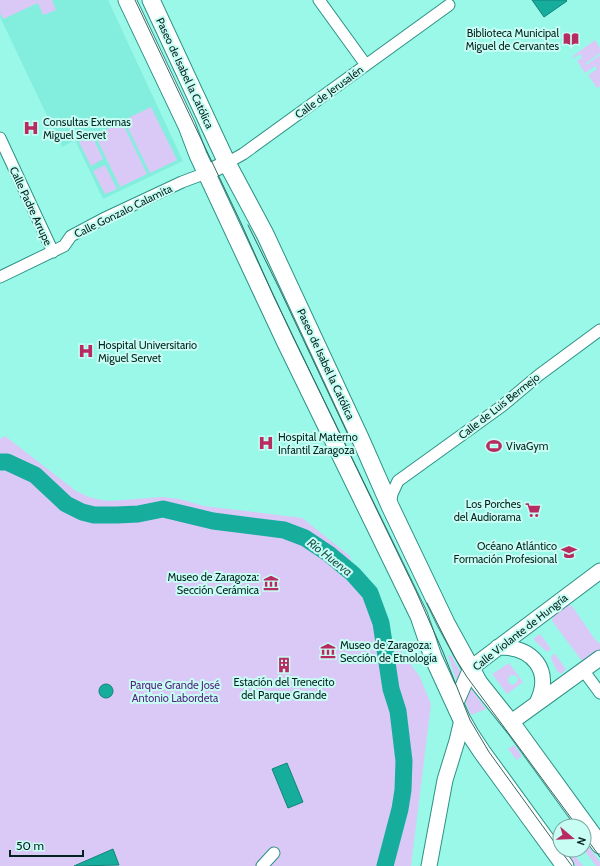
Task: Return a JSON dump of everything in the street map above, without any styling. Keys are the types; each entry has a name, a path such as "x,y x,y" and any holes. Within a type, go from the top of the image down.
{"main road":[{"name":"Paseo de Isabel la Católica","path":"127,0 187,126 195,149 285,341 419,616 433,657 459,712 482,752 565,866"},
{"name":"Paseo de Isabel la Católica","path":"151,0 227,163 264,234 446,623 479,683 600,845"},
{"name":"Calle de Jerusalén","path":"206,173 227,163"},
{"name":"Calle Violante de Hungría","path":"429,866 443,786 457,741 459,712 471,668 600,571"},
{"path":"498,647 508,647 523,651 531,656 537,663 542,673 543,684 542,694 537,703"},
{"path":"510,723 600,658"}],"street":[{"path":"319,0 366,65"},
{"name":"Calle de Jerusalén","path":"227,163 243,154 449,5"},
{"name":"Calle Padre Arrupe","path":"0,138 53,252"},
{"name":"Calle Gonzalo Calamita","path":"0,277 64,246 71,236 103,219 182,182 206,173"},
{"name":"Calle de Luis Bermejo","path":"398,481 502,406 539,375 600,330"},
{"path":"377,474 398,481 392,494 390,506"},
{"path":"583,670 600,693"},
{"path":"262,866 274,853"}],"shaded area":[{"path":"0,0 108,0 183,161 103,199 75,140 62,147 0,17"},
{"path":"532,0 566,0 567,1 544,17"},
{"path":"106,684 111,686 113,691 111,696 106,698 101,696 99,691 101,686"},
{"path":"287,763 303,802 288,808 272,769"},
{"path":"113,849 119,865 74,866"}],"green space":[{"path":"0,0 52,0 56,10 43,15 38,3 3,19 0,13"},
{"path":"595,40 600,48 600,53 585,64 586,65 600,55 600,86 597,88 588,75 597,69 595,66 585,73 577,61 582,58 580,54 574,58 573,56"},
{"path":"151,107 177,160 150,173 124,120"},
{"path":"122,122 147,174 120,187 95,135"},
{"path":"92,136 103,159 91,166 79,142"},
{"path":"105,165 117,189 105,194 93,171"},
{"name":"Parque Grande José Antonio Labordeta","path":"5,436 76,491 89,497 111,501 162,497 179,499 204,506 302,518 350,556 353,574 370,593 381,623 420,677 431,704 411,866 0,866 0,439","holes":["288,532 311,541 332,556 344,567 317,547"]},
{"path":"567,605 572,606 594,638 600,644 600,650 588,662 582,661 552,621 553,616"},
{"path":"540,634 551,649 549,651 546,651 534,640 534,638"},
{"path":"553,654 555,654 566,669 561,674 557,671 551,658"},
{"path":"451,655 462,675 458,685 448,656"},
{"path":"509,663 523,682 507,694 492,674","holes":["510,676 517,676 518,680 516,683 513,685 509,683 508,679"]},
{"path":"469,686 486,709 471,715 464,699"},
{"path":"514,745 522,756 517,760 508,749"},
{"path":"592,851 600,862 600,866 596,866 590,858 592,858"},
{"path":"570,858 577,858 583,866 576,866"}],"waterway":[{"name":"Río Huerva","path":"0,462 7,462 35,475 66,504 82,512 94,515 117,515 138,514 163,509 213,521 284,530 305,538 329,554 353,574 370,593 381,623 391,689 398,711 404,761 403,790 400,809 385,866"}],"tram line":[{"path":"135,0 241,223 274,297 416,591 443,652 470,720 489,752 552,839"},
{"path":"248,225 352,443"},
{"path":"427,603 455,658 467,677 571,818"},
{"path":"592,846 600,857"},
{"path":"566,858 572,866"}],"place":[{"name":"Biblioteca Municipal Miguel de Cervantes","path":"571,39"},
{"name":"Consultas Externas Miguel Servet","path":"31,128"},
{"name":"Hospital Universitario Miguel Servet","path":"86,351"},
{"name":"Hospital Materno Infantil Zaragoza","path":"266,443"},
{"name":"VivaGym","path":"494,446"},
{"name":"Los Porches del Audiorama","path":"533,510"},
{"name":"Océano Atlántico Formación Profesional","path":"569,552"},
{"name":"Museo de Zaragoza: Sección Cerámica","path":"271,583"},
{"name":"Museo de Zaragoza: Sección de Etnología","path":"328,651"},
{"name":"Estación del Trenecito del Parque Grande","path":"284,665"}]}
